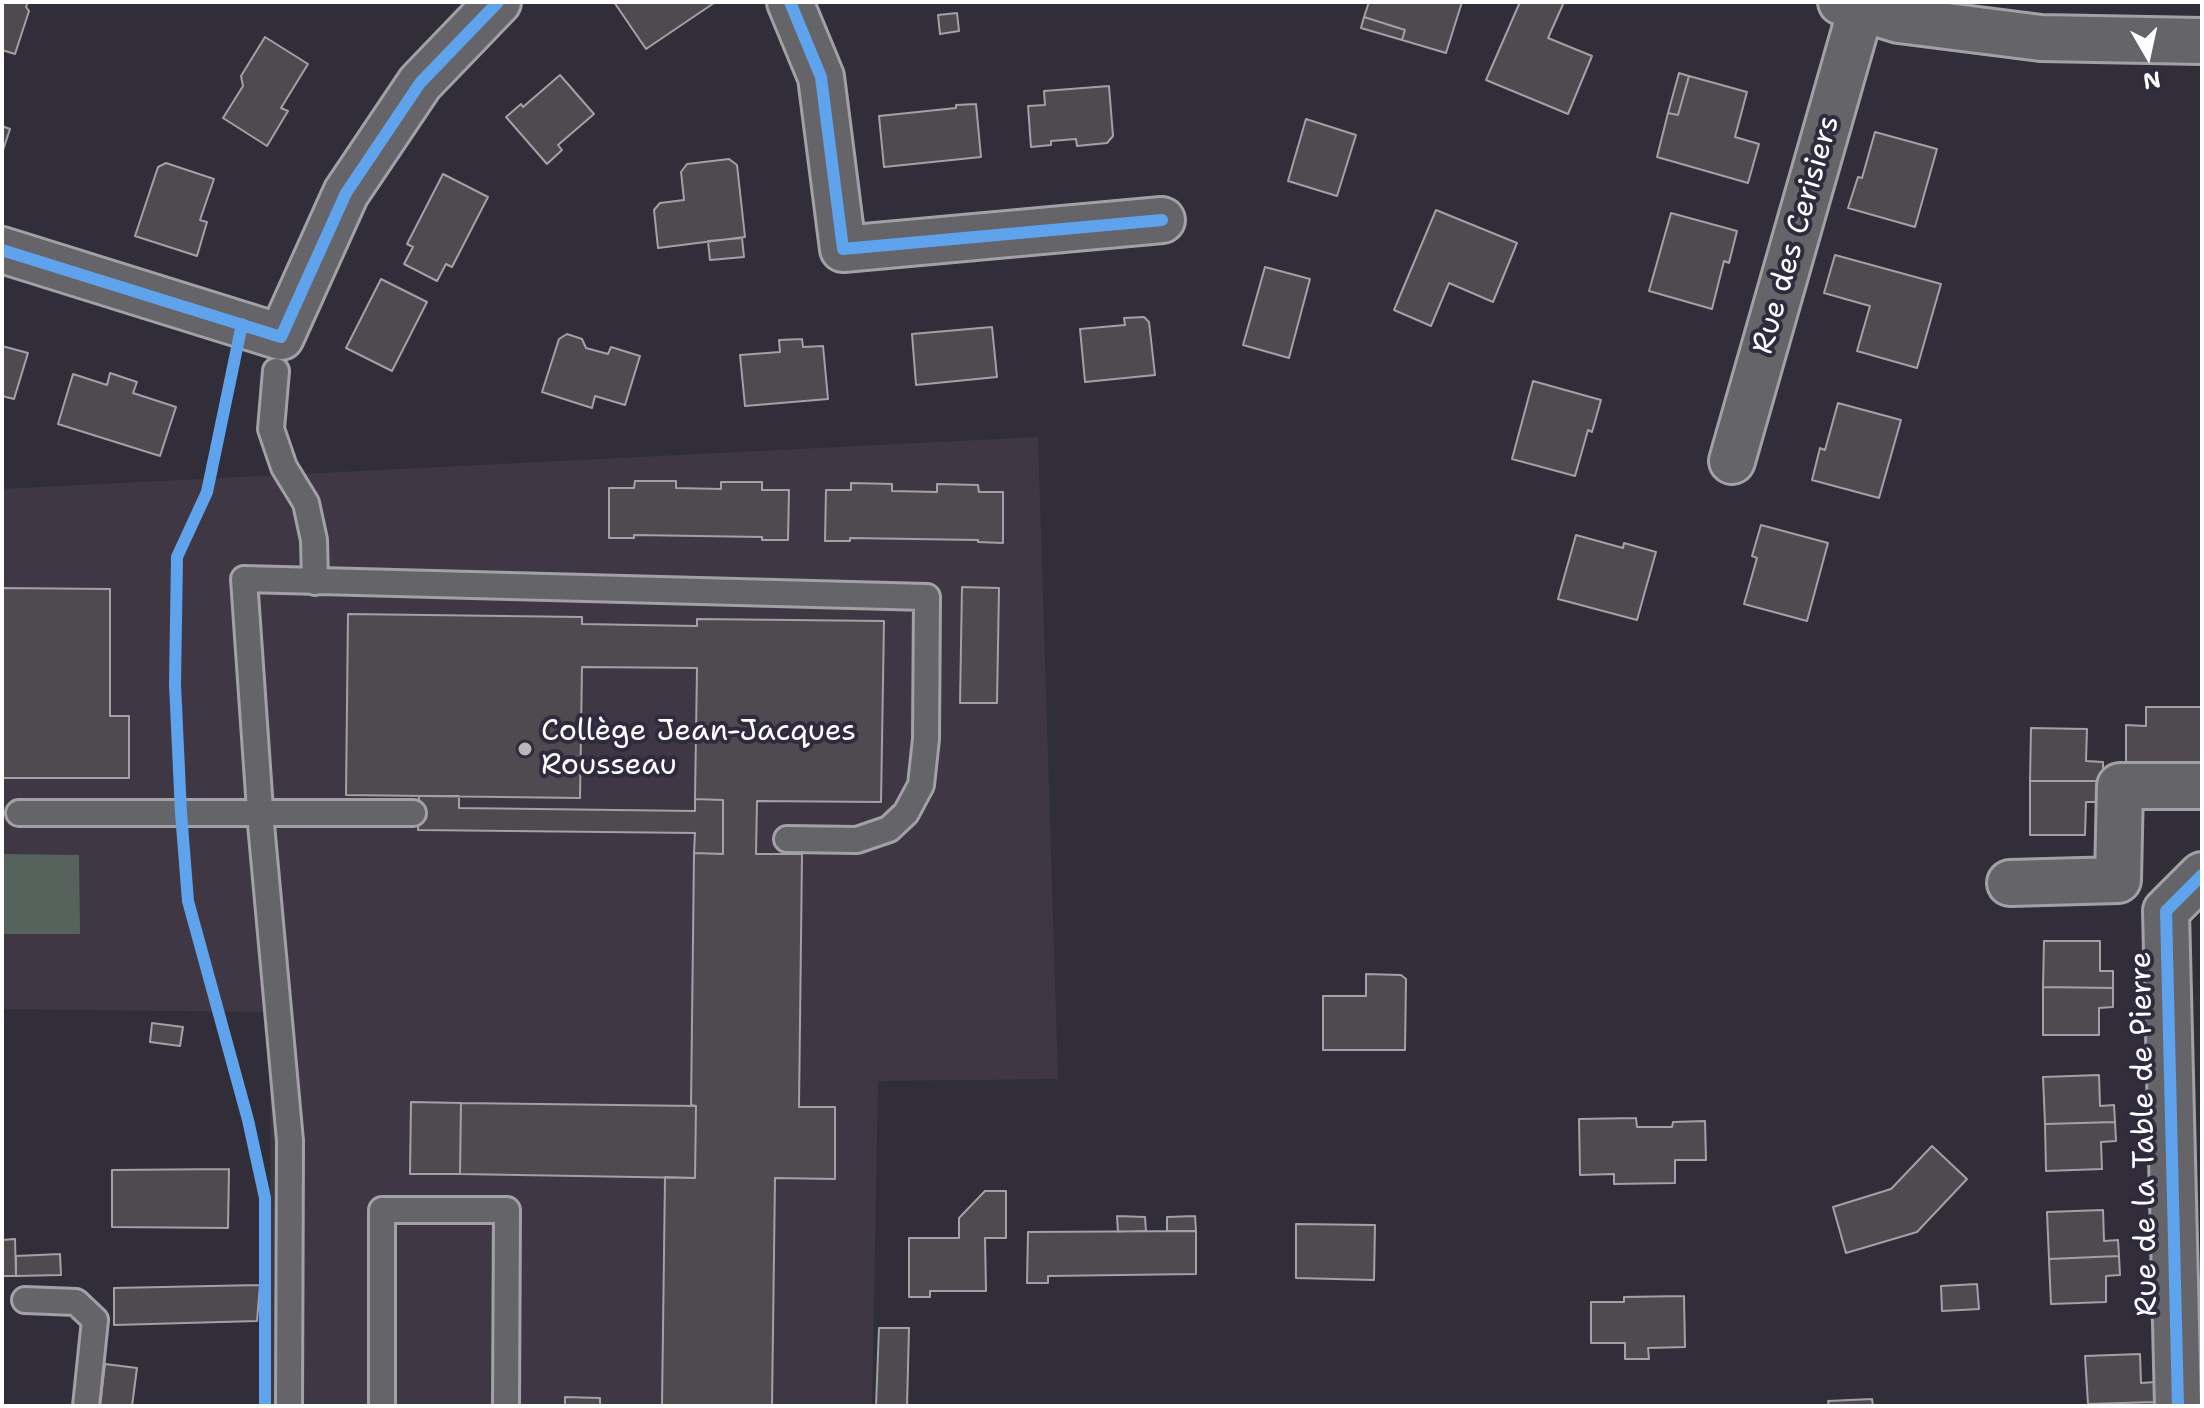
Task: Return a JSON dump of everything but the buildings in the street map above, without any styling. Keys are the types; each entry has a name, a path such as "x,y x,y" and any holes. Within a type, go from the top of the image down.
{"street":[{"path":"2,250 279,354 346,193 420,83 498,2"},
{"path":"790,2 821,77 843,249 1162,220"},
{"name":"Rue des Cerisiers","path":"1732,461 1851,5 1899,20 2041,38 2202,41"},
{"path":"2010,883 2118,880 2120,786 2202,786"},
{"name":"Rue de la Table de Pierre","path":"2178,1406 2166,911 2202,875"},
{"name":"Rue de la Table de Pierre","path":"2118,880 2166,911"}],"lane":[{"path":"279,354 271,429 284,467 306,503 314,540 315,582"},
{"path":"289,1406 290,1141 260,812 244,579 927,597 926,739 921,785 906,813 889,829 857,840 787,839"},
{"path":"19,813 413,813"},
{"path":"382,1406 382,1210 507,1210 506,1406"},
{"path":"25,1300 76,1302 95,1320 86,1406"}],"shaded area":[{"name":"Collège Jean-Jacques Rousseau","path":"1038,437 1058,1079 878,1081 872,1406 271,1406 270,1012 2,1009 2,489"},
{"path":"2,854 79,855 80,934 2,934"}],"cycle path":[{"path":"2,250 281,337 346,193 420,83 498,2"},
{"path":"790,2 821,77 843,249 1162,220"},
{"path":"242,324 207,492 177,557 175,684 188,901 248,1120 265,1198 265,1406"},
{"path":"2178,1406 2166,911 2202,875"}],"place":[{"name":"Collège Jean-Jacques Rousseau","path":"525,749"}]}
